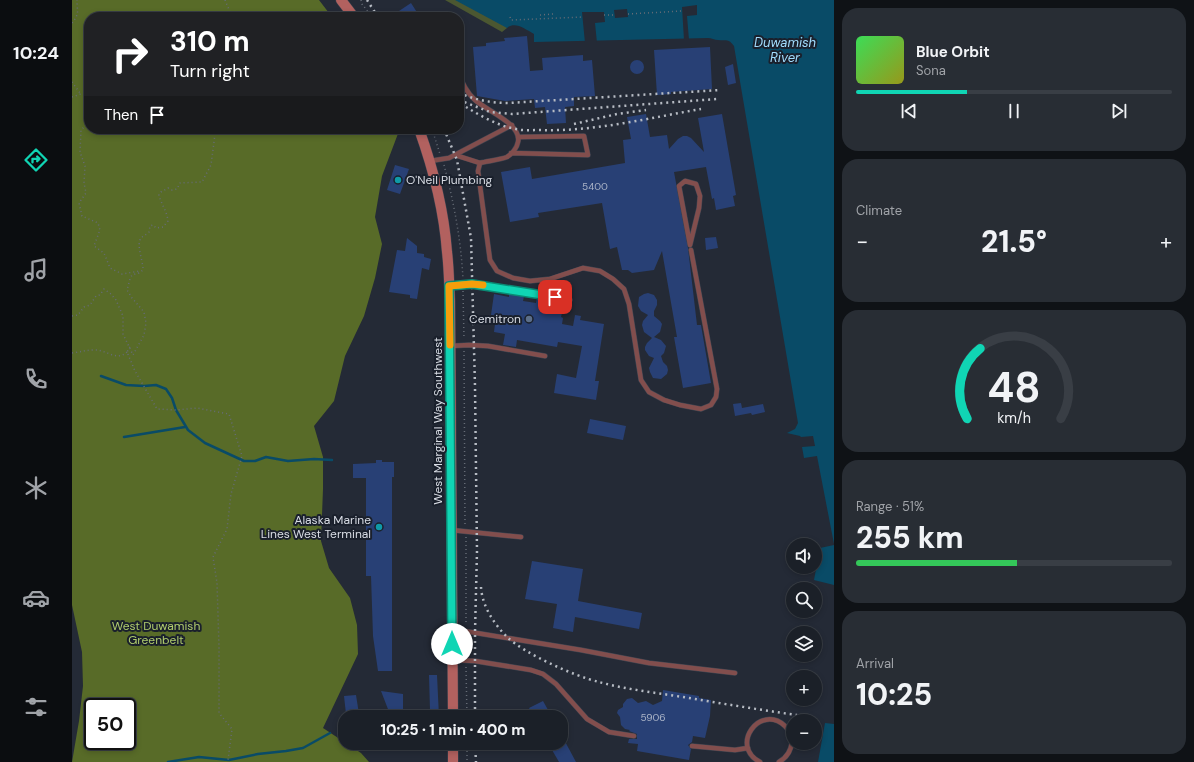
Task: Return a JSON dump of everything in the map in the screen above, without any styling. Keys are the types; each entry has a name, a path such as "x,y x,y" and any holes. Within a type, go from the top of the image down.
{"main road":[{"path":"341,0 350,12"},
{"name":"West Marginal Way Southwest","path":"422,134 439,199 447,251 449,286 453,710"},
{"path":"453,750 453,762"}],"lane":[{"path":"455,155 480,163 508,156 517,147 519,137 516,129 512,125 490,112 474,99 464,84"},
{"path":"430,161 455,155 512,125"},
{"path":"511,153 588,155 584,136 519,137"},
{"path":"480,163 478,171 490,260 497,271 513,278 530,281 550,279 583,268 600,271 613,279 624,288 629,304 641,380 649,392 664,400 701,409 711,405 716,398 717,389 690,247 679,186 685,181 696,184 700,196 699,208 690,247"},
{"path":"449,286 463,284 482,285 570,300"},
{"path":"450,346 488,346 545,356"},
{"path":"451,530 521,537"},
{"path":"452,629 581,650 649,663 735,673"},
{"path":"452,660 466,660 531,670 543,674 556,684 587,719 609,732 634,736"},
{"path":"760,762 751,755 748,748 748,733 758,722 766,720 780,722 786,727 790,734 792,741 791,748 788,755 779,762"},
{"path":"692,746 734,750 748,748"}],"path":[{"path":"72,23 78,17 77,0"},
{"path":"225,0 230,12"},
{"path":"361,0 368,12"},
{"path":"628,14 682,11"},
{"path":"510,17 510,20 582,17 581,13"},
{"path":"540,15 553,14"},
{"path":"604,15 615,14"},
{"path":"72,82 80,94"},
{"path":"72,97 84,93"},
{"path":"84,127 81,130 80,152 85,166 84,183 86,192 79,203 82,216 98,224 100,230 94,246 104,253 110,268 122,274 142,271"},
{"path":"142,271 143,263 138,245 141,238 149,232 150,226 153,225 156,228 164,227 168,221 159,194 164,189 177,189 180,183 202,182 211,165 215,134 230,134"},
{"path":"434,134 452,193 462,259 467,710"},
{"path":"72,316 78,315 84,307 90,305 96,296 100,295 104,289 116,300 123,316 123,334 133,355 146,330 146,323 144,312 127,290 132,275 142,271"},
{"path":"72,353 102,350 119,357 127,352 130,347"},
{"path":"127,352 135,371 156,409 176,410 197,408 229,414 242,456 231,494 227,529 213,558 217,583 219,712 232,729 228,760 226,762"},
{"path":"467,750 467,762"}],"green space":[{"name":"West Duwamish Greenbelt","path":"72,0 319,0 328,12 84,12 84,134 398,134 382,176 375,217 382,244 375,278 364,316 345,356 334,401 314,426 323,457 321,541 329,568 350,598 357,625 358,654 323,728 338,738 338,750 356,750 369,762 72,762 83,686 82,652 72,605"},
{"path":"445,0 485,0 501,15 507,28 502,32"}],"water":[{"name":"Duwamish River","path":"455,0 834,0 834,544 817,456 804,458 802,447 815,446 813,436 801,437 787,433 795,429 798,423 734,46 732,43 725,40 708,38 534,42 534,34 524,28 513,25 507,28"},
{"path":"834,545 834,585 814,580 815,574 822,574 822,548"},
{"path":"825,723 834,724 834,762 818,762 820,750 822,750"}],"pier":[{"path":"697,5 697,15 687,16 689,40 684,40 682,7"},
{"path":"627,9 628,17 615,18 614,10"},
{"path":"582,12 604,12 605,22 595,23 597,43 585,43"}],"building":[{"path":"411,3 417,12 398,12"},
{"path":"527,36 530,71 543,70 542,58 583,55 583,61 592,60 595,96 574,97 574,106 565,107 566,123 547,124 545,107 535,108 534,99 505,101 477,96 473,47 486,46 486,43 505,41 504,38"},
{"path":"710,47 712,89 671,92 671,94 657,95 654,50"},
{"path":"637,60 642,62 644,67 642,72 637,74 632,72 630,67 632,62"},
{"path":"733,64 736,83 728,85 725,67"},
{"path":"646,114 650,137 667,135 669,149 678,139 683,136 687,136 691,138 704,152 698,118 722,114 736,195 733,196 735,206 716,210 714,198 712,199 706,167 674,172 688,248 697,325 701,325 711,383 683,388 674,337 677,337 662,251 654,270 632,273 628,270 622,270 617,247 610,249 602,203 538,213 539,217 510,222 501,172 530,167 532,179 625,163 623,140 631,139 627,117"},
{"name":"O'Neil Plumbing","path":"395,165 409,169 400,194 387,190"},
{"path":"716,237 718,248 706,250 705,238"},
{"path":"407,238 417,246 417,253 424,254 424,257 431,259 429,270 422,268 417,299 410,298 410,295 389,292 397,250 405,251"},
{"path":"648,293 654,295 657,300 654,316 662,324 660,332 654,337 661,340 666,346 664,353 661,356 668,370 667,374 661,379 653,378 650,372 649,368 654,358 649,356 645,350 645,347 652,338 644,332 642,325 643,321 648,315 641,311 638,306 639,297"},
{"name":"Cemitron","path":"494,294 509,297 509,294 524,296 523,301 536,303 537,298 560,302 558,313 562,313 562,324 573,326 575,315 581,316 580,320 604,324 595,381 599,381 596,400 554,393 557,374 576,378 582,346 558,342 557,347 517,340 516,347 503,345 505,334 494,332 496,316 491,315"},
{"path":"741,403 742,408 763,404 765,412 752,415 751,413 735,416 733,404"},
{"path":"590,419 626,426 623,440 587,433"},
{"name":"Alaska Marine Lines West Terminal","path":"376,460 382,460 382,462 394,462 394,477 392,477 392,671 378,671 373,636 371,576 366,576 366,478 353,478 353,464 376,463"},
{"path":"532,561 583,569 578,601 642,613 639,629 575,617 573,632 553,628 557,604 525,599"},
{"path":"429,675 437,675 439,710 430,710"},
{"path":"663,690 699,696 699,698 711,700 710,716 705,738 693,736 692,742 688,745 691,749 689,760 637,751 638,744 628,743 629,739 637,739 637,734 625,729 621,725 620,717 617,713 618,710 623,707 623,704 627,699 632,698 638,703 646,701 653,705 662,701"},
{"path":"381,691 403,694 403,709 430,710 388,710"},
{"path":"356,695 358,710 346,710 344,696"},
{"path":"543,701 548,710 530,710 529,708"},
{"path":"568,747 576,762 559,762 552,750 568,750"}],"waterway":[{"path":"101,376 126,385 156,385 166,389 188,430 205,443 244,461 255,461 266,457 288,461 314,459 332,460"},
{"path":"124,437 185,427"},
{"path":"168,762 199,757 229,760 258,754 303,748 330,733"}],"railway":[{"path":"367,0 375,12"},
{"path":"464,95 484,101 509,103 720,90"},
{"path":"464,102 490,112 512,114 717,99"},
{"path":"466,107 496,123 519,130 560,130 601,127 701,109"},
{"path":"574,124 617,114 646,110"},
{"path":"446,134 457,160 471,238 477,551 475,710"},
{"path":"481,587 489,614 507,637 515,644 537,657 564,670 610,685 790,714"},
{"path":"475,750 476,762"}],"slow traffic":[{"path":"450,345 449,286 472,284 483,285"}],"place":[{"name":"O'Neil Plumbing","path":"398,180"},
{"name":"Cemitron","path":"529,319"},
{"name":"Alaska Marine Lines West Terminal","path":"379,527"}],"route":[{"path":"452,644 449,286 472,284 482,285 555,297"}]}
